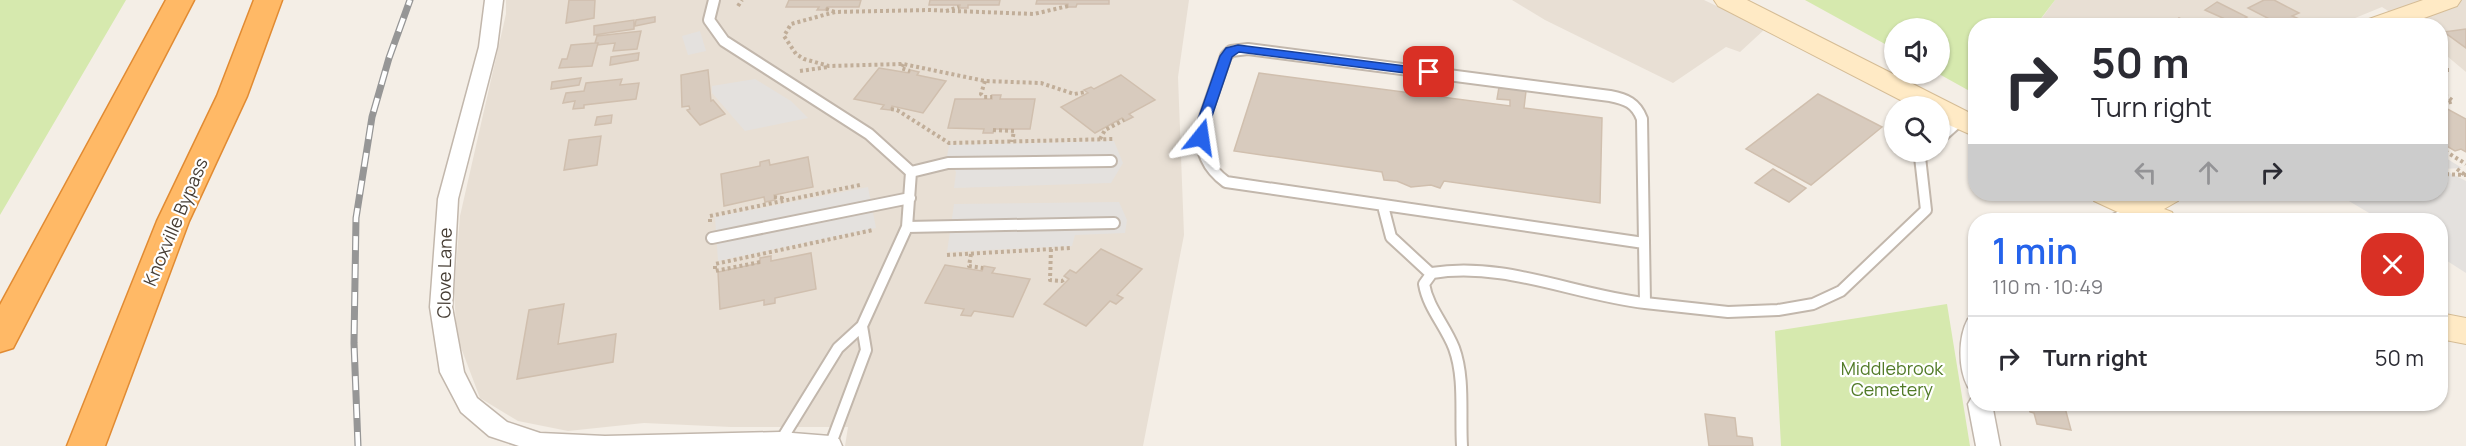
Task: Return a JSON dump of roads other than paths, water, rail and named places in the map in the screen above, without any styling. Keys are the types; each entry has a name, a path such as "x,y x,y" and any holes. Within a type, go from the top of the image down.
{"highway":[{"path":"0,338 180,0"},
{"name":"Knoxville Bypass","path":"86,446 173,221 232,96 268,0"}],"street":[{"name":"Clove Lane","path":"494,0 488,47 448,199 441,308 452,372 469,405 498,429 540,443 605,446 780,444 830,446"},
{"path":"1727,0 1914,96"},
{"path":"2397,18 2448,0"},
{"path":"2115,201 2132,213"},
{"path":"2143,213 2158,201"},
{"path":"2448,328 2466,332"},
{"path":"1982,411 1989,446"}],"lane":[{"path":"714,0 709,20 724,41 869,134 911,172"},
{"path":"1644,243 1239,186 1217,176 1205,158 1201,128 1226,56 1230,51 1248,49 1610,96 1632,102 1639,110 1642,119 1645,303"},
{"path":"911,172 948,163 1111,160"},
{"path":"1462,446 1456,355 1424,285 1430,273 1445,269 1468,268 1612,299 1728,312 1778,310 1813,304 1841,291 1926,210 1921,162"},
{"path":"780,444 838,348 862,326 907,227 911,172"},
{"path":"711,234 910,198"},
{"path":"1383,206 1391,237 1430,273"},
{"path":"907,227 1114,222"},
{"path":"830,446 866,350 862,326"}],"railway":[{"path":"358,446 354,343 356,218 372,117 389,58 410,0"}],"park label":[{"name":"Middlebrook Cemetery","path":"1892,379"}]}
